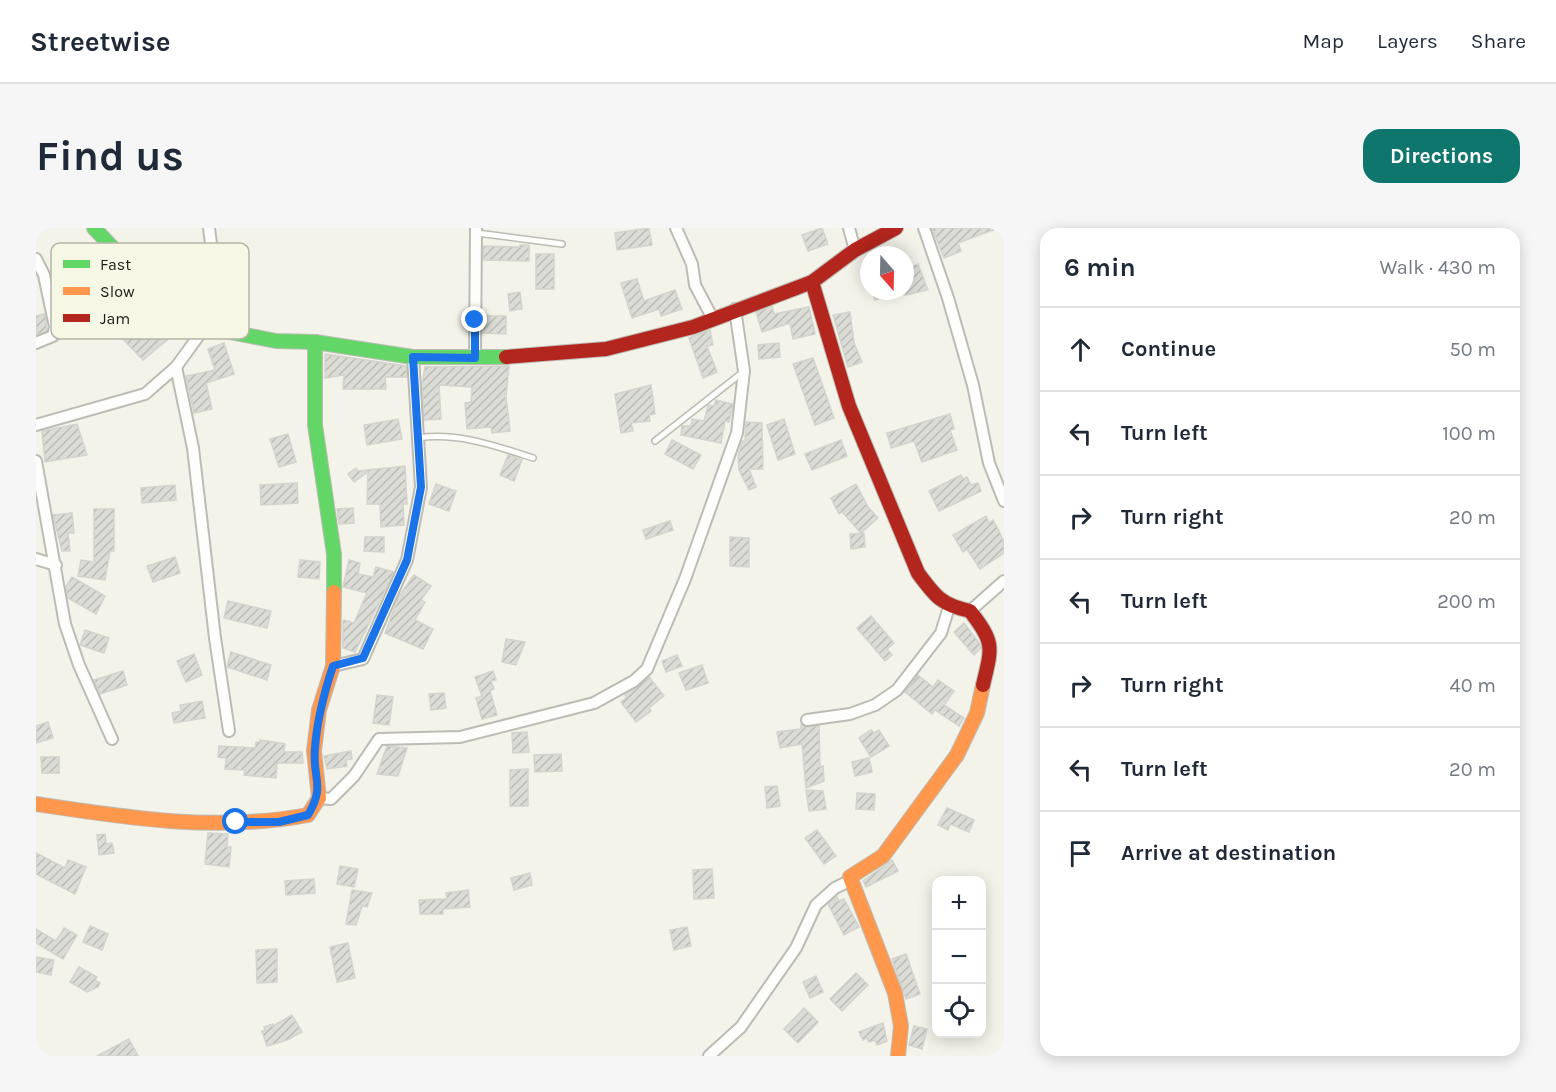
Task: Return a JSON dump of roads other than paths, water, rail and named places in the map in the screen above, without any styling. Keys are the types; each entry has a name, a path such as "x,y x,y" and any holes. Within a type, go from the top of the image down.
{"street":[{"path":"94,228 108,243"},
{"path":"209,228 211,243"},
{"path":"676,228 692,264 694,285 713,319"},
{"path":"849,228 855,250"},
{"path":"249,336 276,341 315,342 413,357 475,358 606,349 693,327 735,309 812,282 855,250 896,228"},
{"path":"924,228 948,298 973,385 989,463 1004,501"},
{"path":"475,358 476,230"},
{"path":"36,259 44,275 51,308"},
{"path":"709,1056 741,1027 796,948 816,905 835,888 849,881 852,874 883,856 957,755 977,713 992,646 982,626 970,611 949,607 934,595 918,573 849,406 812,282"},
{"path":"319,798 331,799 354,776 379,739 460,737 594,703 634,681 647,669 685,579 737,433 744,371 735,309"},
{"path":"36,343 51,337"},
{"path":"36,425 145,394 176,367 196,339"},
{"path":"36,804 177,822 279,822 308,815 319,798 314,751 319,710 333,666 334,554 315,425 315,342"},
{"path":"333,666 363,658 407,560 421,487 413,357"},
{"path":"176,367 194,448 215,638 229,731"},
{"path":"36,461 65,624 79,665 112,739"},
{"path":"36,559 56,565"},
{"path":"970,611 1002,586"},
{"path":"807,720 850,714 875,705 897,690 941,633 949,607"},
{"path":"849,881 895,993 901,1026 898,1056"}],"lane":[{"path":"476,230 562,244"},
{"path":"655,441 666,429 744,371"},
{"path":"418,438 437,436 481,442 533,458"}]}
